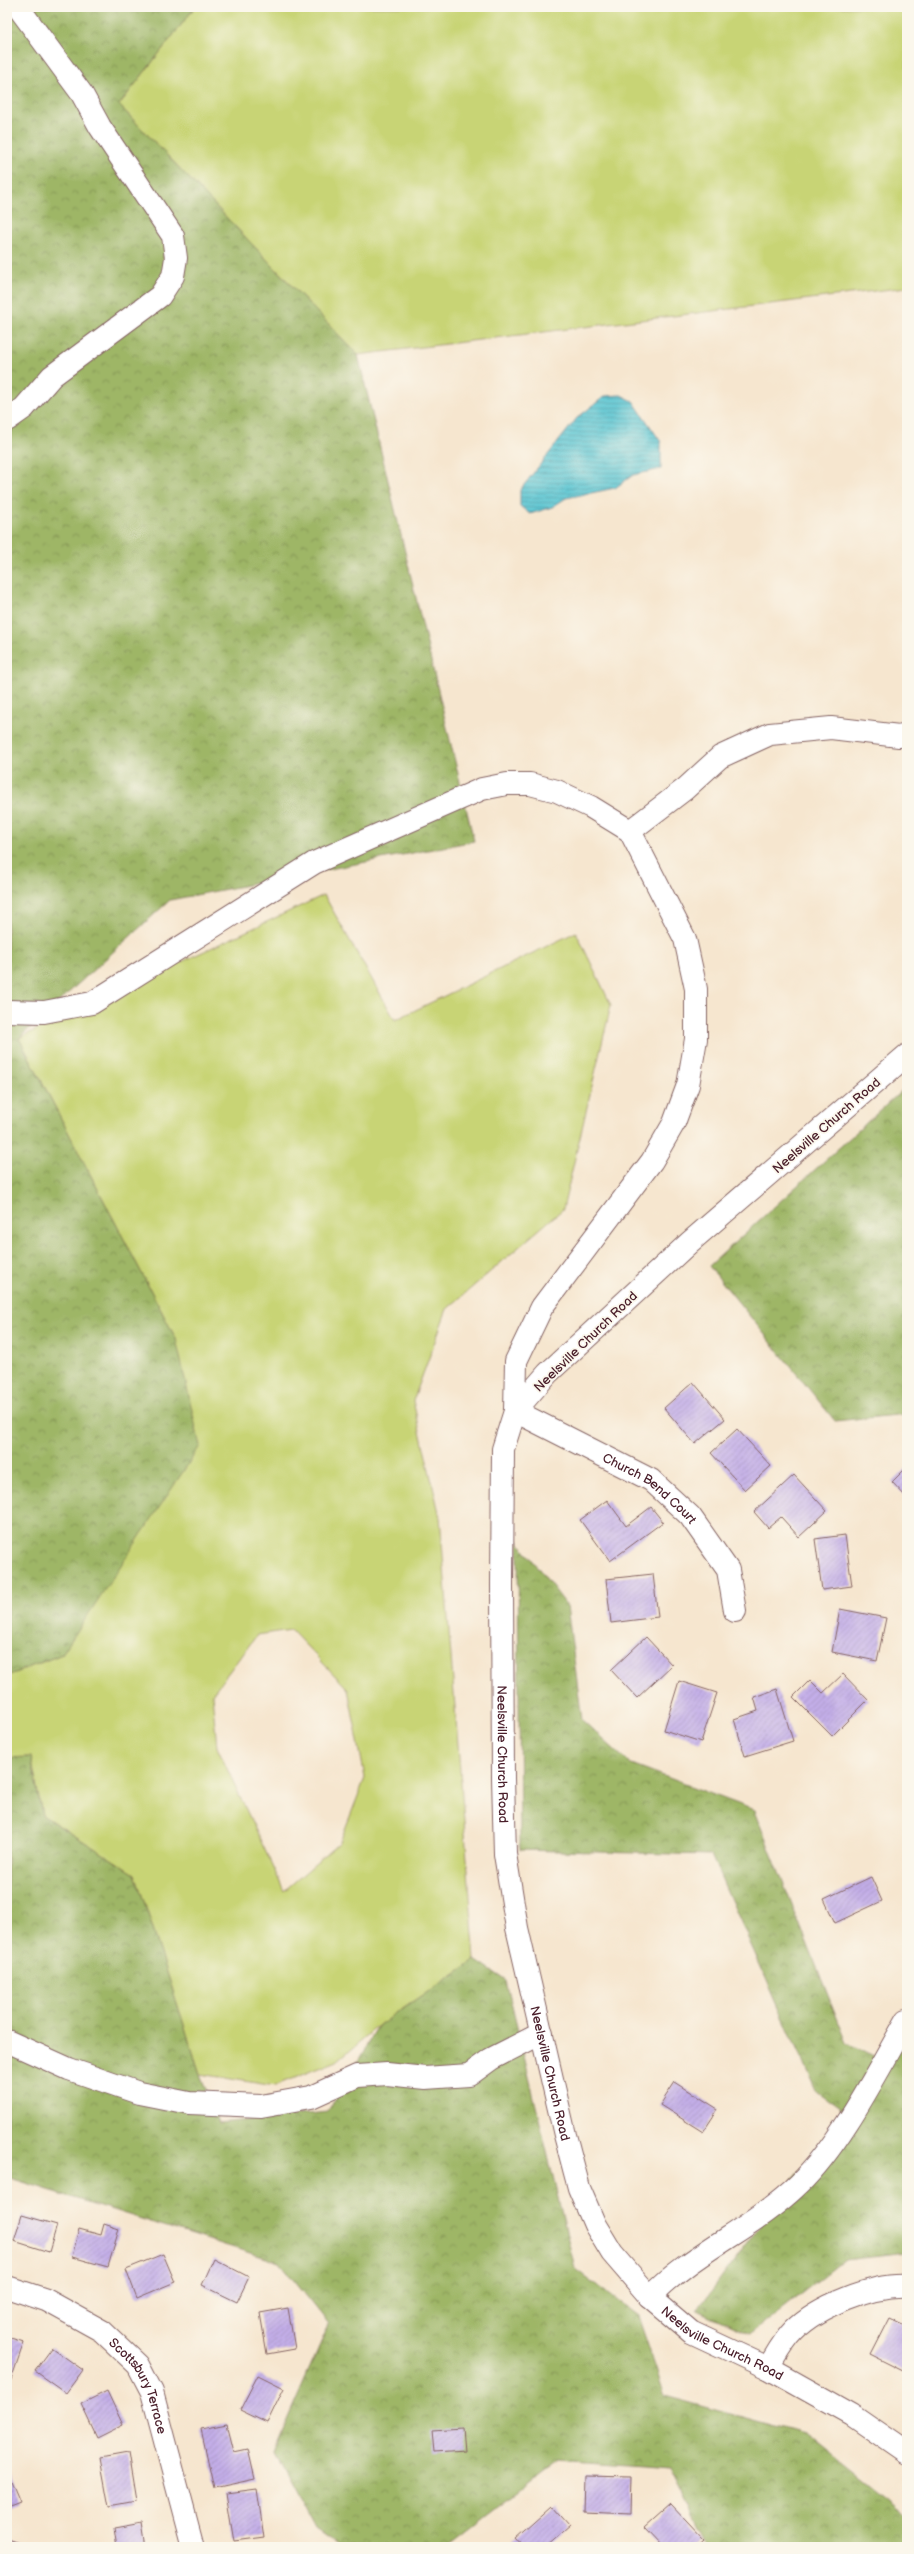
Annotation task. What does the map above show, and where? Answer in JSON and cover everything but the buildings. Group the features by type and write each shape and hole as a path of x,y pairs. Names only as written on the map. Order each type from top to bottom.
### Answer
{"street":[{"path":"7,420 24,408 52,376 160,296 173,276 176,258 173,236 100,128 82,94 18,7"},
{"path":"630,831 685,789 720,757 770,734 830,728 900,736 907,734"},
{"path":"7,1011 44,1012 92,1003 314,863 482,789 507,784 530,784 558,791 591,807 630,831 685,939 696,989 696,1039 688,1085 674,1123 652,1161 542,1307 516,1361 515,1411"},
{"name":"Neelsville Church Road","path":"907,1055 690,1242 548,1373 515,1411 503,1449 503,1778 505,1854 517,1928 579,2188 595,2225 612,2253 650,2297 691,2332 768,2368 852,2415 907,2453"},
{"name":"Church Bend Court","path":"515,1411 650,1480 690,1516 728,1570 735,1611"},
{"path":"650,2297 687,2263 767,2211 800,2184 829,2148 854,2110 907,2020"},
{"path":"7,2041 69,2069 138,2093 189,2103 261,2106 310,2097 357,2076 387,2074 425,2078 469,2075 491,2059 542,2033"},
{"path":"768,2368 794,2329 830,2306 865,2291 896,2285 907,2286"},
{"name":"Scottsbury Terrace","path":"7,2287 46,2300 102,2331 138,2365 152,2392 193,2547"}],"green space":[{"path":"7,7 195,7 119,105 358,355 474,841 170,900 19,1038 176,1339 200,1446 62,1654 7,1676"},
{"path":"195,7 907,7 907,287 358,355 119,105"},
{"path":"324,895 395,1020 576,932 611,1005 563,1209 447,1309 413,1401 440,1517 475,1960 379,2025 337,2061 275,2086 200,2074 135,1874 42,1815 31,1757 7,1758 7,1676 62,1654 176,1339 19,1038","holes":["291,1630 348,1689 365,1778 340,1842 284,1891 217,1747 212,1694 257,1635"]},
{"path":"907,1086 907,1414 835,1421 709,1266"},
{"path":"518,1541 567,1606 582,1720 629,1763 754,1810 847,2043 888,2063 907,2036 907,2252 845,2259 750,2334 698,2310 844,2111 816,2091 711,1855 520,1850"},
{"path":"31,1757 42,1815 135,1874 200,2074 219,2123 328,2112 379,2025 475,1960 506,1981 575,2269 638,2316 665,2396 808,2435 888,2499 907,2522 907,2547 709,2547 670,2469 558,2461 446,2547 340,2547 317,2531 274,2450 329,2324 279,2262 7,2177 7,1758"}],"water":[{"path":"621,395 633,401 661,442 661,469 633,475 615,488 566,498 552,507 530,514 520,506 520,490 577,418 605,396"}]}
